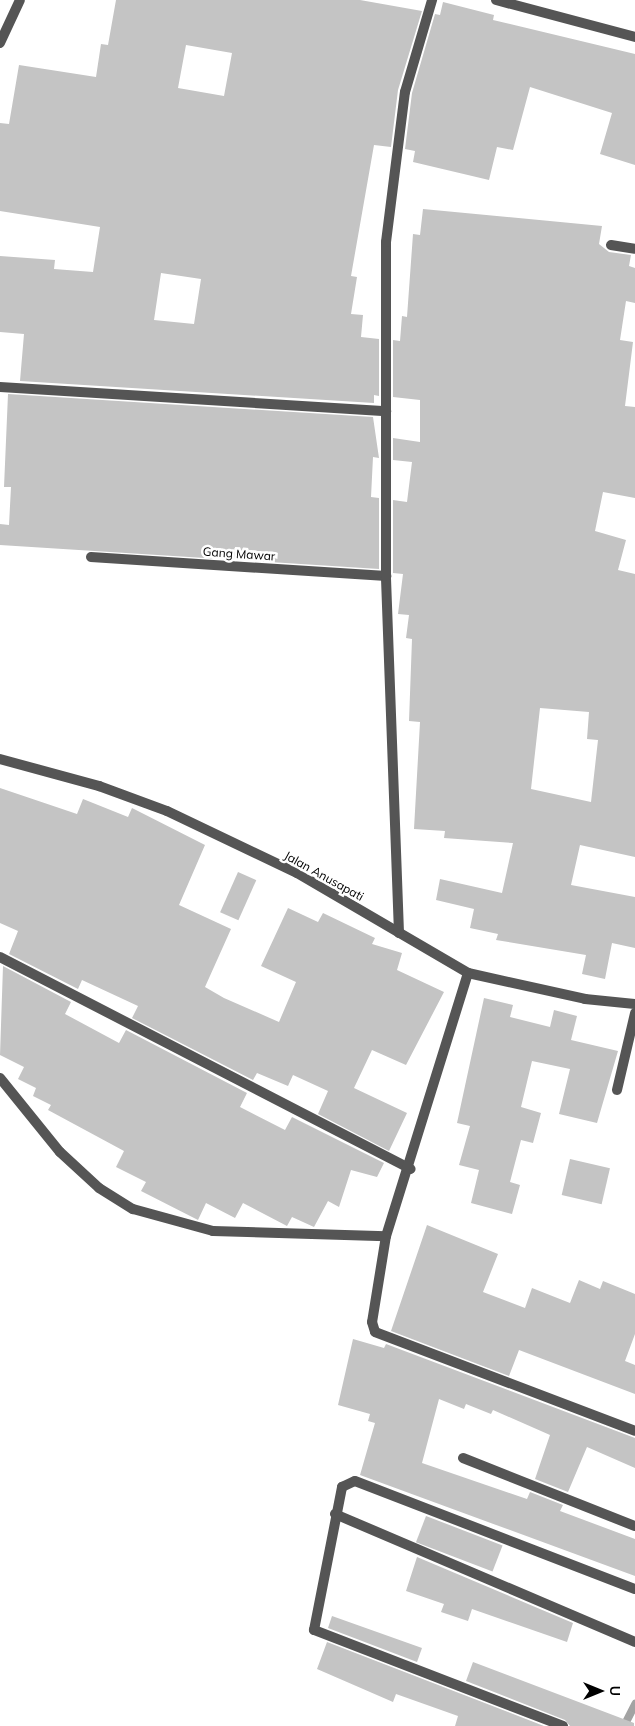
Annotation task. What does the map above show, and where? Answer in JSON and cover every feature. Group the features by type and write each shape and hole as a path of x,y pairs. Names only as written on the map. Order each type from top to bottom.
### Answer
{"street":[{"path":"0,44 20,0"},
{"path":"399,933 386,576 386,242 396,145 405,92 432,0"},
{"path":"496,0 635,37"},
{"path":"611,244 635,249"},
{"path":"0,387 386,411"},
{"name":"Gang Mawar","path":"91,557 386,576"},
{"name":"Jalan Anusapati","path":"0,759 99,786 167,811 297,874 468,973 585,999 635,1004"},
{"path":"0,957 410,1169"},
{"path":"468,973 410,1169 386,1236 372,1322 383,1339 635,1431"},
{"path":"617,1090 635,1013"},
{"path":"0,1078 60,1152 99,1188 134,1209 213,1231 386,1236"},
{"path":"463,1458 635,1526"},
{"path":"563,1726 314,1630 335,1514 342,1488 355,1481 635,1589"},
{"path":"335,1514 635,1642"}],"building":[{"path":"116,0 360,0 422,11 398,90 391,147 374,145 351,276 357,277 351,314 363,315 361,337 379,339 379,396 374,395 374,403 20,381 24,334 0,332 0,256 55,260 54,269 93,272 100,227 0,211 0,123 9,124 19,65 96,77 101,44 108,45","holes":["186,45 232,53 224,96 178,88","161,273 201,279 194,324 154,320"]},
{"path":"443,2 494,15 493,20 635,54 635,165 600,154 612,113 530,87 513,150 497,147 489,180 413,162 415,151 405,149 412,93 435,14 440,15"},
{"path":"423,209 602,226 599,244 609,252 631,255 629,266 635,268 635,303 626,301 620,340 633,342 625,406 635,407 635,498 603,492 595,531 626,540 618,570 635,574 635,857 580,845 571,885 635,897 635,948 612,943 605,979 582,974 586,955 496,940 498,934 470,928 474,909 436,900 440,879 502,893 513,843 444,838 445,831 414,829 420,722 409,721 412,639 406,638 409,615 398,614 403,574 393,573 393,500 407,502 412,462 393,460 393,438 420,442 420,400 393,397 393,340 400,341 402,316 407,317 413,234 420,235","holes":["540,708 589,712 587,739 598,740 591,802 531,789"]},
{"path":"8,394 373,417 379,458 373,457 371,497 379,498 379,569 0,545 0,524 9,525 11,487 4,487"},
{"path":"0,788 77,814 83,799 128,817 132,808 205,845 179,905 231,929 205,987 224,998 279,1022 296,982 261,966 288,908 318,922 323,913 375,938 372,944 402,953 397,970 444,992 406,1065 372,1050 354,1088 407,1113 389,1151 318,1114 328,1091 293,1075 288,1086 257,1073 253,1080 132,1018 138,1006 82,980 78,989 9,954 18,931 0,923"},
{"path":"238,872 256,880 238,920 220,912"},
{"path":"3,966 71,1002 65,1014 119,1043 126,1030 247,1093 240,1107 285,1130 292,1117 384,1163 377,1177 351,1170 339,1207 328,1201 314,1227 292,1217 287,1226 243,1203 235,1218 206,1203 198,1220 141,1191 146,1182 116,1167 124,1151 48,1110 51,1105 33,1096 36,1088 18,1079 24,1067 0,1055"},
{"path":"484,998 513,1005 510,1017 550,1027 554,1010 577,1016 571,1040 618,1051 597,1123 559,1114 570,1069 532,1061 521,1107 541,1113 533,1143 521,1140 510,1182 520,1185 512,1214 471,1203 479,1170 459,1165 470,1126 457,1123"},
{"path":"570,1159 610,1168 602,1204 562,1195"},
{"path":"427,1225 498,1254 483,1292 525,1308 532,1288 570,1303 579,1280 600,1289 603,1281 635,1294 635,1334 625,1361 635,1365 635,1394 519,1350 509,1376 391,1331"},
{"path":"353,1339 384,1348 386,1344 635,1438 635,1468 587,1447 568,1492 535,1479 550,1435 493,1410 491,1414 466,1404 464,1409 439,1399 422,1463 527,1499 530,1492 563,1505 560,1511 635,1539 635,1576 360,1475 375,1423 368,1421 370,1414 338,1405"},
{"path":"426,1516 503,1545 493,1572 416,1542"},
{"path":"417,1557 573,1623 567,1642 472,1609 468,1621 441,1612 444,1604 406,1591"},
{"path":"332,1616 422,1648 417,1662 328,1628"},
{"path":"327,1642 544,1726 455,1726 458,1716 396,1694 393,1702 317,1669"},
{"path":"473,1662 634,1723 634,1726 570,1726 565,1720 466,1681"}],"waterway":[{"path":"624,1726 635,1704"}]}
